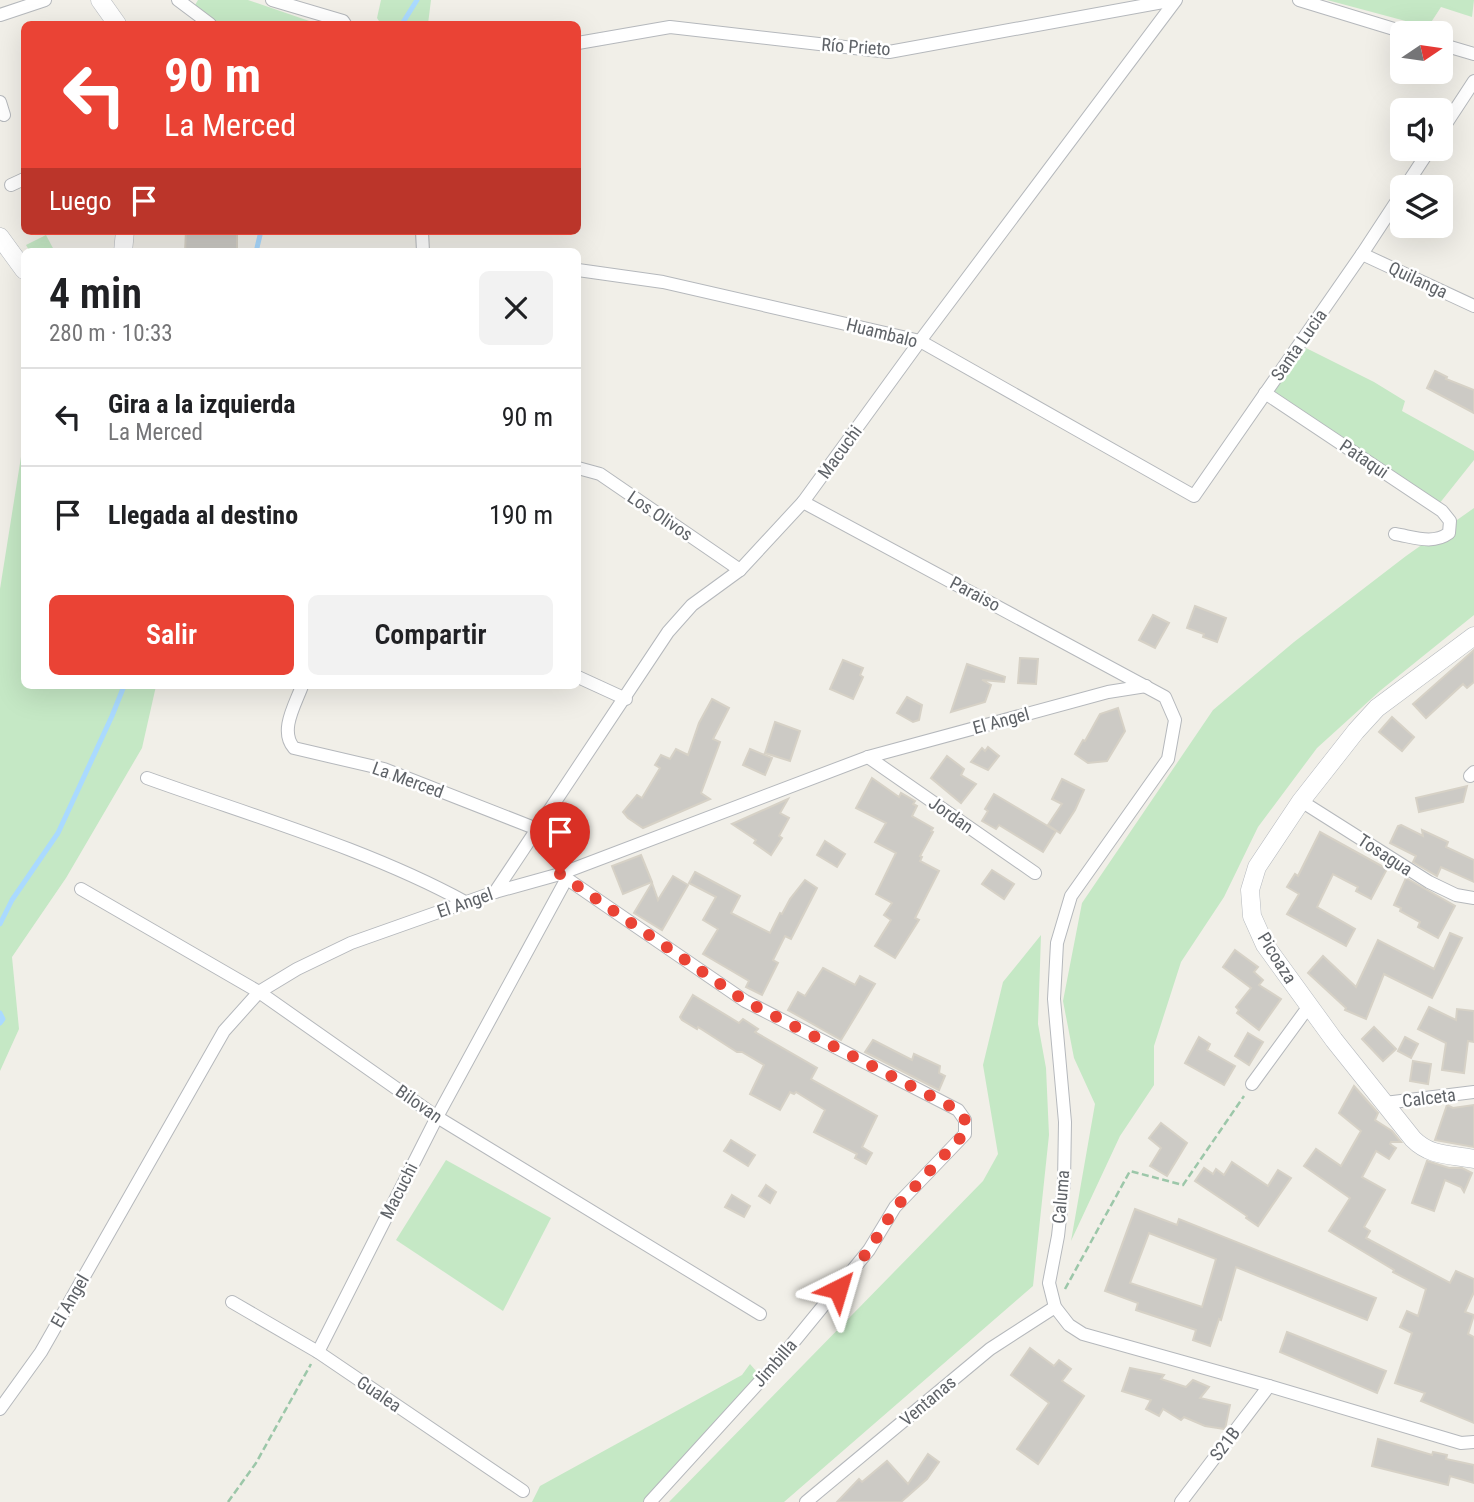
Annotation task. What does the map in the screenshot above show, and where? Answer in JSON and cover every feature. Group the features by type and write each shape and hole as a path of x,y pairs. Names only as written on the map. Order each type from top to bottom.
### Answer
{"street":[{"path":"0,15 45,0"},
{"path":"100,0 115,21"},
{"path":"178,0 206,21"},
{"path":"272,0 343,21"},
{"name":"Río Prieto","path":"581,42 670,27 889,52 1175,0"},
{"name":"Macuchi","path":"495,892 626,699 668,632 692,605 740,570 803,502 1175,0"},
{"path":"1299,0 1390,28"},
{"path":"1453,48 1474,54"},
{"path":"1453,113 1474,81"},
{"path":"0,102 5,115"},
{"path":"11,185 21,181"},
{"name":"Santa Lucia","path":"1194,496 1390,211"},
{"path":"0,237 21,266"},
{"name":"Quilanga","path":"1362,254 1474,306"},
{"name":"Huambalo","path":"581,270 663,282 920,341 1194,496"},
{"name":"Pataqui","path":"1265,393 1442,511 1450,521 1449,533 1441,539 1430,541 1395,534"},
{"name":"Los Olivos","path":"581,469 600,474 740,570"},
{"name":"Paraiso","path":"803,502 1146,686"},
{"name":"Picoaza","path":"1474,636 1377,708 1301,801 1257,867 1250,890 1252,916 1265,945 1309,1006 1421,1147 1435,1154 1474,1159"},
{"path":"581,678 626,699"},
{"name":"El Angel","path":"0,1409 41,1352 224,1031 259,992 297,969 351,943 495,892 563,876 868,757 1108,692 1146,686"},
{"name":"Caluma","path":"1055,1307 1049,1283 1064,1182 1065,1122 1054,999 1057,943 1072,896 1168,759 1175,720 1165,696 1146,686"},
{"name":"La Merced","path":"301,689 286,731 288,741 294,748 384,769 537,829"},
{"name":"Jordan","path":"868,757 1035,873"},
{"path":"147,778 370,858 465,902"},
{"name":"Tosagua","path":"1301,801 1429,882 1456,895 1474,898"},
{"name":"Macuchi","path":"318,1352 563,876"},
{"name":"Jimbilla","path":"563,876 745,1001 958,1110 965,1120 965,1133 895,1208 869,1250 774,1366 650,1502"},
{"name":"Bilovan","path":"81,889 259,992 437,1117 760,1314"},
{"path":"1252,1084 1309,1006"},
{"name":"Calceta","path":"1385,1103 1474,1092"},
{"name":"Gualea","path":"232,1302 318,1352 523,1491"},
{"path":"1055,1307 1069,1325 1083,1334 1461,1443 1474,1442"},
{"name":"Ventanas","path":"806,1502 990,1349 1055,1307"},
{"name":"S21B","path":"1181,1502 1269,1386"}],"path":[{"path":"1055,1307 1130,1171 1183,1185 1252,1084"},
{"path":"228,1502 256,1464 318,1352"}],"green space":[{"path":"198,0 248,0 309,21 211,21 192,10"},
{"path":"381,0 431,0 428,21 379,21 377,18"},
{"path":"1327,0 1474,0 1472,17 1441,7 1432,21 1406,21"},
{"path":"46,235 53,248 28,248 26,245"},
{"path":"1306,348 1374,382 1405,401 1402,411 1474,451 1474,460 1439,504 1273,393"},
{"path":"21,457 21,689 155,689 142,748 66,878 12,957 19,1029 0,1071 0,589"},
{"path":"1474,508 1474,615 1381,690 1317,748 1258,827 1224,897 1181,962 1154,1046 1154,1085 1120,1136 1071,1241 1095,1104 1074,1058 1063,1001 1082,903 1213,710 1294,642 1406,556"},
{"path":"1041,935 1038,1024 1046,1068 1049,1135 1033,1286 784,1502 669,1502 983,1181 998,1154 983,1065 1003,982"},
{"path":"446,1160 551,1218 503,1311 396,1240"},
{"path":"750,1364 762,1378 646,1502 532,1502 540,1486 742,1375"}],"building":[{"path":"186,235 237,235 237,248 185,248"},
{"path":"1435,371 1447,377 1446,379 1474,390 1474,413 1427,388"},
{"path":"1195,606 1226,618 1217,642 1187,628"},
{"path":"1153,615 1169,623 1155,648 1139,640"},
{"path":"1474,650 1474,682 1467,688 1463,684 1426,718 1413,704"},
{"path":"1020,658 1038,659 1036,684 1018,683"},
{"path":"843,660 863,668 860,675 863,677 853,699 830,689"},
{"path":"967,664 1005,677 1004,682 982,680 991,685 985,702 951,712"},
{"path":"907,697 922,705 919,720 913,722 897,713"},
{"path":"712,699 729,708 713,739 720,742 701,793 710,799 643,828 623,812 637,795 642,798 660,768 655,765 661,755 670,759 676,749 688,755 699,723"},
{"path":"1118,708 1125,731 1107,761 1088,763 1075,754 1100,714"},
{"path":"1392,717 1414,737 1402,751 1379,732"},
{"path":"775,722 800,731 790,761 765,753"},
{"path":"988,747 999,756 988,770 971,762 982,748 985,751"},
{"path":"750,749 772,758 765,775 743,765"},
{"path":"947,756 964,769 961,775 976,784 961,803 931,778"},
{"path":"872,778 899,797 901,793 915,801 913,804 917,806 912,816 933,828 920,861 939,871 915,918 919,920 895,958 875,946 891,920 884,915 892,903 876,894 896,853 875,842 886,823 856,808"},
{"path":"1062,779 1084,790 1060,833 1048,825 1062,804 1052,799"},
{"path":"1467,786 1463,802 1419,812 1416,798"},
{"path":"994,794 1056,831 1043,852 999,825 996,829 982,821 988,811 985,809"},
{"path":"788,799 780,813 789,818 779,836 782,838 771,855 754,843 756,840 732,824"},
{"path":"1401,825 1423,836 1422,830 1448,842 1446,847 1474,860 1474,882 1441,867 1437,876 1413,862 1416,856 1390,843"},
{"path":"1320,832 1387,869 1371,899 1356,891 1358,887 1333,874 1317,907 1355,929 1346,946 1287,914 1299,894 1287,887 1295,874 1298,876"},
{"path":"825,841 845,854 837,867 817,855"},
{"path":"641,855 652,882 623,894 612,866"},
{"path":"992,870 1014,884 1004,899 982,884"},
{"path":"695,872 740,896 731,913 770,933 780,913 782,914 805,880 817,888 791,939 785,936 773,960 778,963 762,995 746,987 749,981 703,954 718,929 703,920 716,897 689,883"},
{"path":"673,876 688,885 662,930 634,913 652,883 658,900"},
{"path":"1406,878 1455,906 1438,938 1418,927 1420,922 1394,905"},
{"path":"1450,933 1462,938 1432,998 1384,974 1366,1019 1345,1010 1346,1008 1308,973 1323,956 1356,987 1378,940 1434,969"},
{"path":"1235,950 1258,967 1254,972 1263,980 1259,985 1281,999 1259,1030 1237,1013 1239,1010 1236,1007 1251,988 1223,967"},
{"path":"823,968 855,985 860,976 875,984 841,1040 788,1010 798,992 805,996"},
{"path":"693,995 739,1023 743,1019 758,1029 755,1032 817,1068 811,1079 877,1116 862,1147 872,1153 866,1164 855,1158 857,1154 814,1132 825,1110 796,1092 790,1092 780,1110 750,1094 764,1065 682,1020 680,1017"},
{"path":"1429,1007 1456,1020 1457,1009 1474,1011 1474,1042 1468,1041 1464,1073 1442,1070 1446,1043 1418,1029"},
{"path":"1374,1027 1396,1049 1383,1061 1362,1039"},
{"path":"1248,1033 1263,1042 1249,1065 1235,1056"},
{"path":"1199,1037 1210,1044 1207,1050 1235,1066 1224,1085 1185,1063"},
{"path":"1405,1037 1418,1044 1411,1058 1398,1051"},
{"path":"873,1040 912,1060 914,1054 940,1066 939,1073 945,1076 939,1090 865,1052"},
{"path":"1413,1061 1431,1064 1428,1084 1410,1081"},
{"path":"1354,1086 1378,1113 1375,1120 1392,1131 1401,1142 1391,1142 1396,1148 1389,1159 1376,1151 1362,1177 1385,1190 1364,1227 1370,1231 1366,1238 1450,1283 1456,1271 1474,1279 1474,1292 1465,1312 1474,1315 1468,1334 1474,1337 1474,1423 1421,1401 1425,1393 1395,1383 1412,1333 1400,1327 1407,1311 1418,1316 1426,1289 1393,1272 1394,1270 1329,1231 1350,1198 1304,1166 1316,1149 1341,1166 1361,1131 1339,1113"},
{"path":"1447,1105 1453,1108 1474,1105 1474,1147 1435,1140"},
{"path":"1161,1123 1187,1143 1167,1176 1150,1166 1161,1148 1149,1138"},
{"path":"731,1140 755,1155 748,1166 724,1151"},
{"path":"1427,1161 1449,1168 1462,1168 1472,1173 1464,1192 1461,1187 1445,1180 1434,1211 1412,1203"},
{"path":"1232,1162 1268,1186 1278,1170 1291,1178 1258,1226 1195,1181 1204,1168 1213,1174 1216,1169 1224,1175"},
{"path":"766,1185 776,1192 770,1203 759,1196"},
{"path":"732,1195 750,1206 744,1217 725,1207"},
{"path":"1135,1209 1177,1225 1179,1219 1376,1298 1367,1320 1236,1267 1221,1320 1219,1319 1210,1346 1193,1340 1196,1330 1136,1310 1138,1303 1105,1291","holes":["1149,1233 1216,1259 1202,1307 1130,1283"]},
{"path":"1287,1332 1386,1371 1377,1393 1280,1352"},
{"path":"1030,1348 1054,1366 1059,1360 1071,1369 1062,1381 1084,1396 1038,1464 1017,1449 1049,1403 1011,1375"},
{"path":"1130,1368 1164,1375 1161,1379 1186,1387 1193,1380 1209,1387 1200,1398 1230,1405 1225,1429 1205,1426 1184,1417 1181,1420 1163,1409 1159,1416 1146,1409 1151,1400 1122,1391"},
{"path":"1378,1439 1432,1455 1433,1452 1447,1455 1446,1459 1474,1465 1474,1483 1450,1476 1448,1485 1372,1466"},
{"path":"928,1454 939,1462 927,1479 901,1502 837,1502 859,1479 862,1482 887,1461 908,1484"}],"waterway":[{"path":"404,21 417,0"},
{"path":"257,248 260,235"},
{"path":"0,924 12,900 58,833 123,689"},
{"path":"0,1013 3,1019 0,1023"}],"route":[{"path":"560,874 745,1001 958,1110 965,1120 965,1133 895,1208 869,1250 838,1289"}]}
